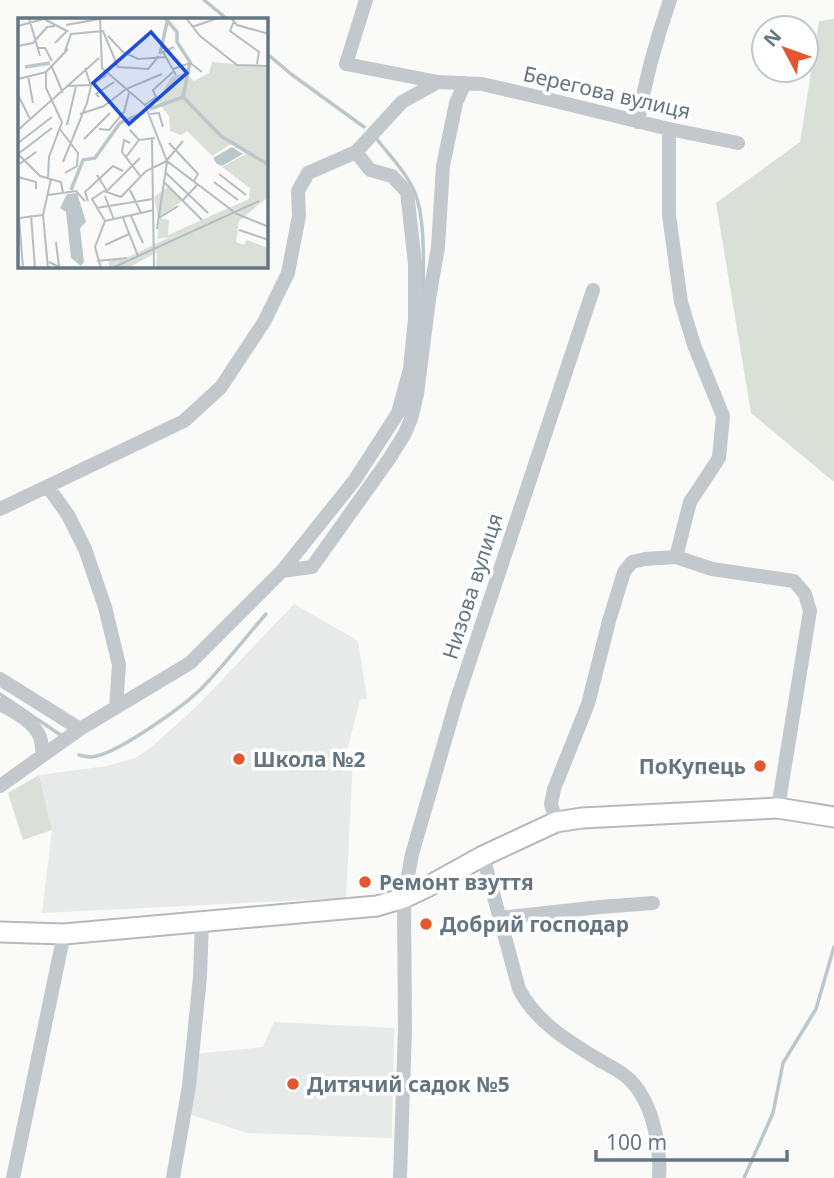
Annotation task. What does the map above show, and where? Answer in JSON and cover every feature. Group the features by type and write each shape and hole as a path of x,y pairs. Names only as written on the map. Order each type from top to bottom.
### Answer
{"main road":[{"path":"0,932 64,934 376,906 404,898 483,856 556,822 582,818 778,808 834,817"}],"street":[{"name":"Берегова вулиця","path":"366,0 346,64 438,82 482,84 738,144"},
{"path":"638,122 655,41 670,0"},
{"path":"0,509 184,421 221,387 264,322 288,273 299,216 298,191 308,173 356,152 402,103 438,82"},
{"path":"282,571 312,567 389,459 411,419 438,247 443,166 456,103 465,83"},
{"path":"669,129 669,215 681,302 694,345 723,416 719,458 690,502 676,557"},
{"path":"0,786 80,729 190,663 282,571 354,481 398,413 410,369 415,319 415,264 407,192 392,176 370,170 356,152"},
{"name":"Низова вулиця","path":"400,1178 405,1029 404,898 412,854 457,699 593,290"},
{"path":"410,369 422,357"},
{"path":"48,487 68,515 85,549 105,607 119,666 116,707"},
{"path":"556,822 551,804 554,789 589,704 624,572 632,562 676,557 712,569 794,581 805,594 810,611 778,808"},
{"path":"0,679 80,729"},
{"path":"0,704 31,724 39,736 43,755"},
{"path":"483,856 519,989 527,1003 551,1028 631,1080 647,1104 658,1147 659,1178"},
{"path":"499,918 653,903"},
{"path":"173,1178 189,1086 200,977 202,921"},
{"path":"13,1178 64,934"}],"shaded area":[{"path":"834,19 834,482 751,413 716,203 800,142 809,84 820,84 820,21"},
{"name":"Школа №2","path":"294,604 358,641 367,698 360,700 345,759 353,761 346,898 42,913 52,830 39,775 107,766 135,758 149,749 195,708"},
{"path":"39,775 52,830 23,840 8,793"},
{"name":"Дитячий садок №5","path":"274,1022 394,1028 392,1138 247,1133 189,1114 195,1054 263,1047"}],"waterway":[{"path":"204,0 226,18"},
{"path":"268,55 364,127"},
{"path":"376,138 407,178 419,204 423,244 423,298"},
{"path":"79,755 90,757 115,749 181,706 203,687 266,614"},
{"path":"0,694 62,736"},
{"path":"744,1178 773,1113 783,1063 816,1009 834,947"}],"place":[{"name":"Школа №2","path":"239,759"},
{"name":"ПоКупець","path":"760,766"},
{"name":"Ремонт взуття","path":"365,882"},
{"name":"Добрий господар","path":"426,924"},
{"name":"Дитячий садок №5","path":"293,1084"}]}
